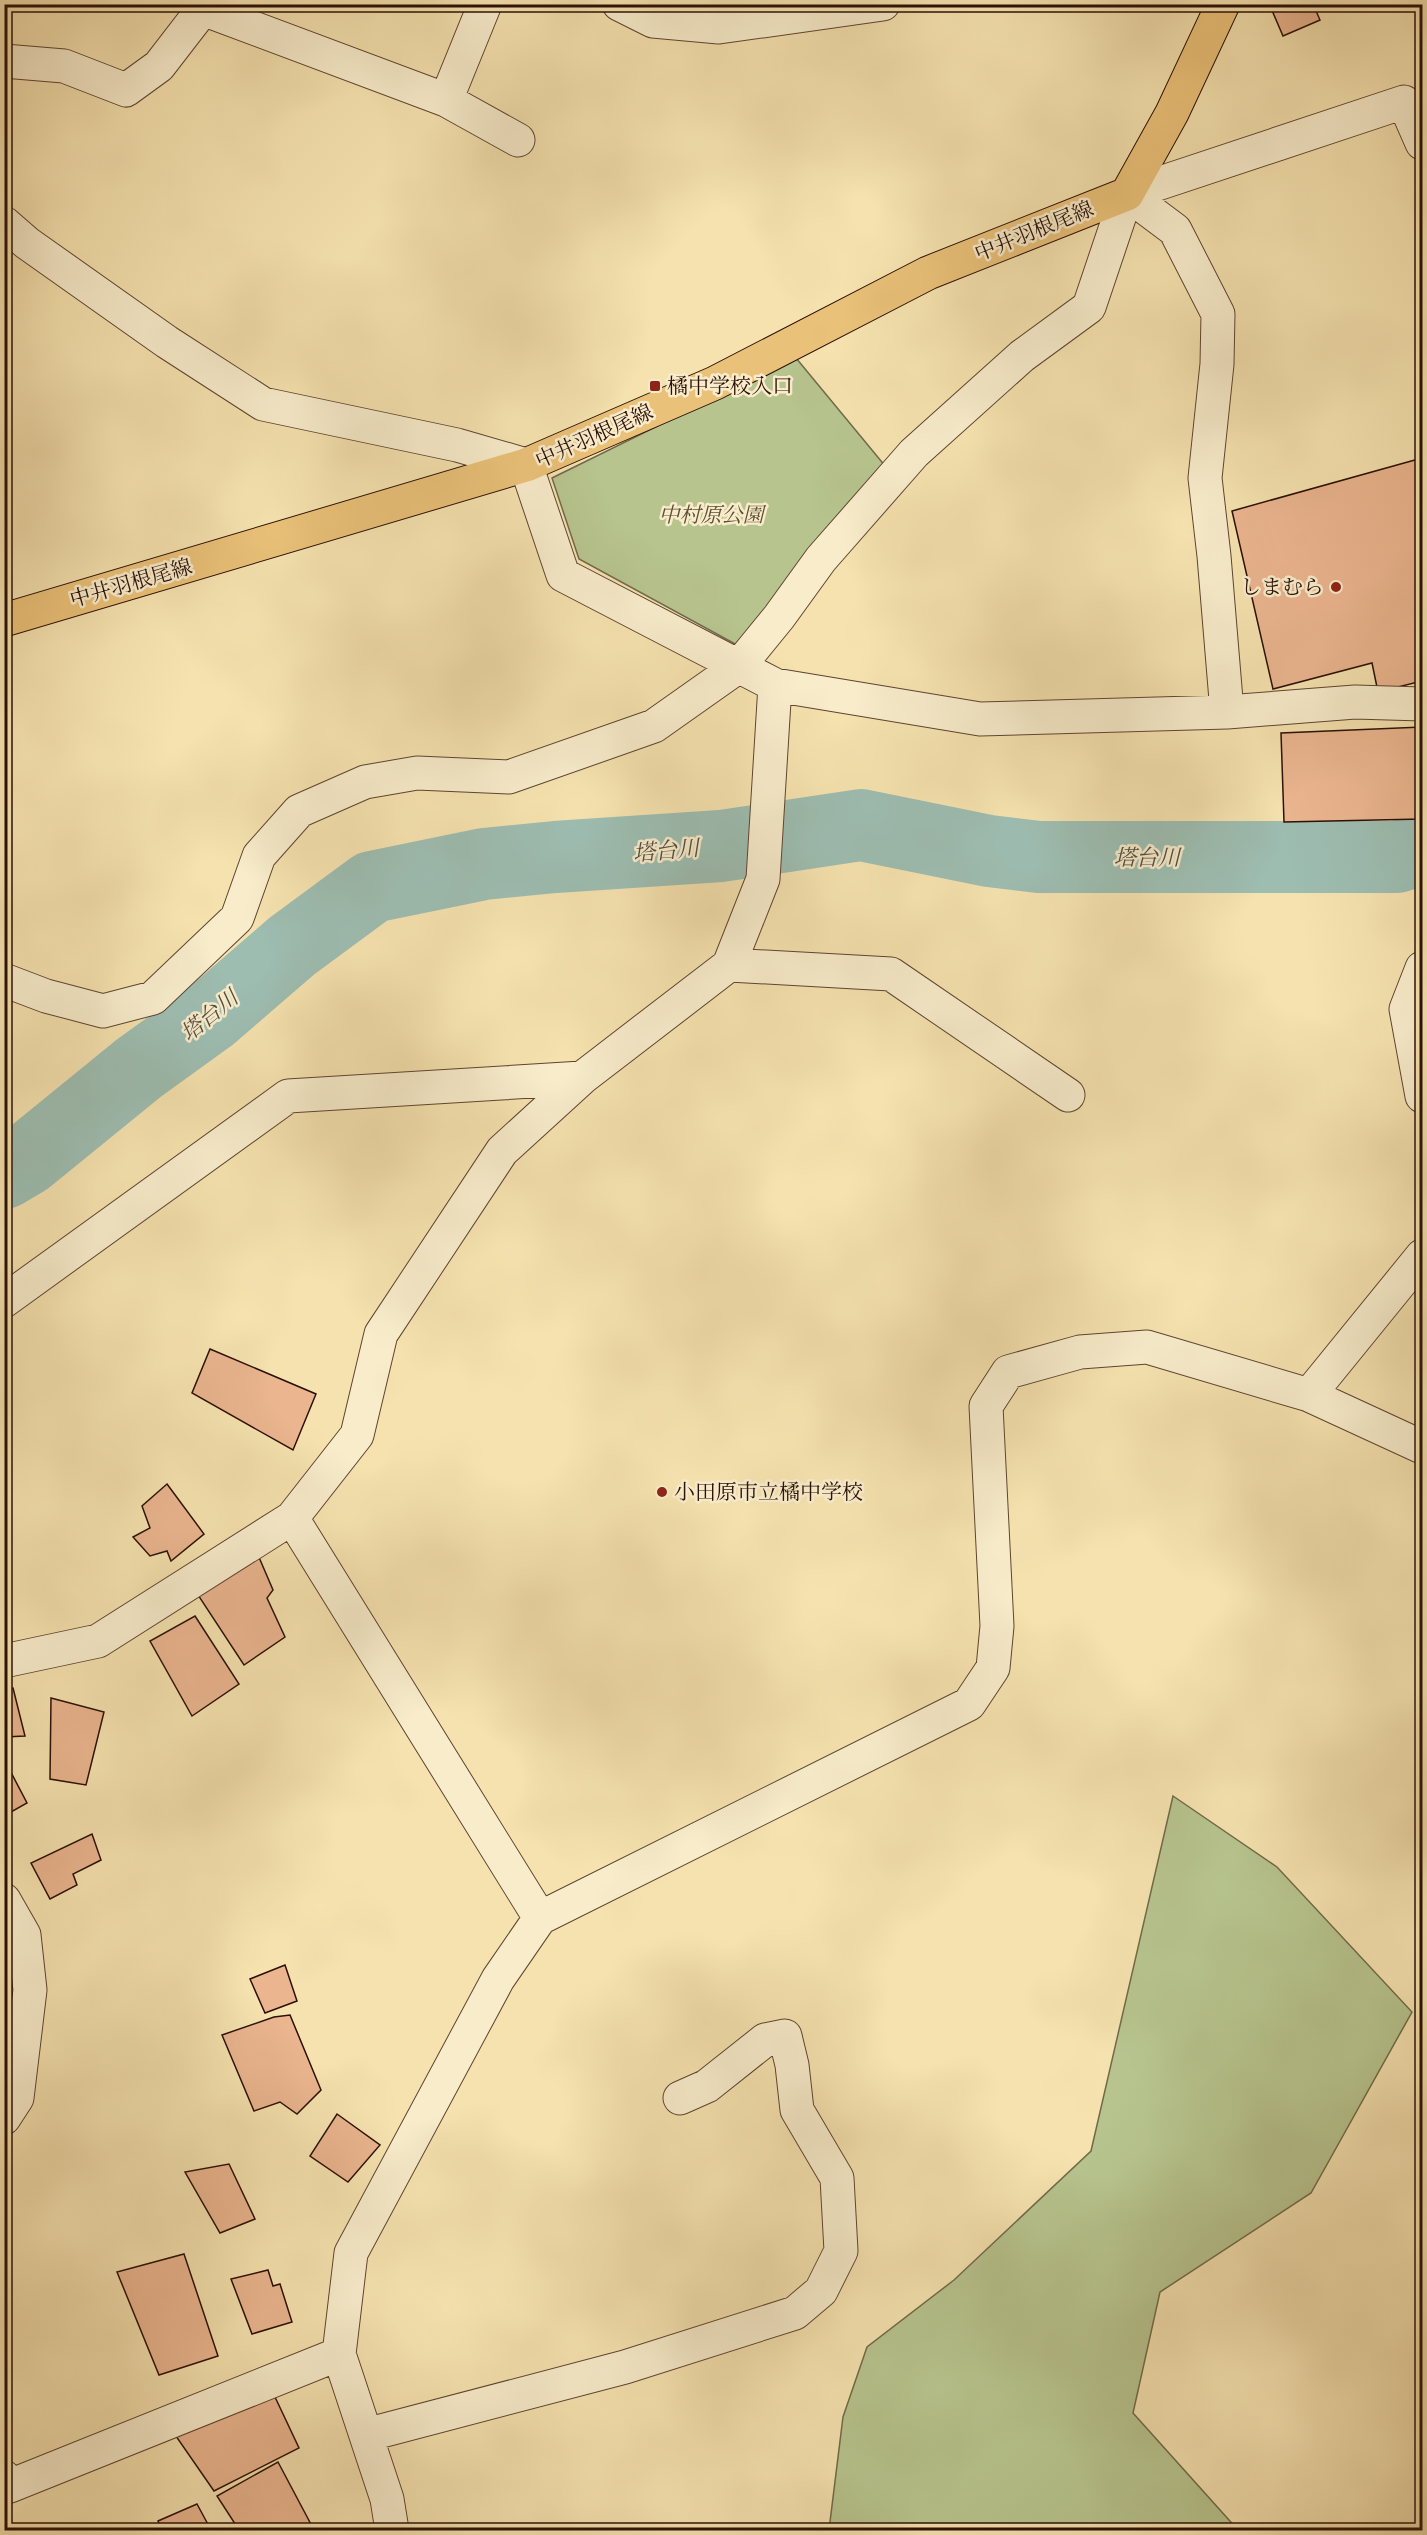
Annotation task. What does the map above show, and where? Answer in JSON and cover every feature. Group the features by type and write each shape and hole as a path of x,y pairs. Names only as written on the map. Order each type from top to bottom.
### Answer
{"main road":[{"path":"1127,194 1172,112 1223,4"},
{"name":"中井羽根尾線","path":"4,620 526,465 716,382 928,273 1127,194"}],"street":[{"path":"446,100 485,4"},
{"path":"619,4 653,21 719,27 883,4"},
{"path":"4,61 64,66 126,90 159,66 200,7 446,100 518,140"},
{"path":"1127,194 1404,102 1422,143"},
{"path":"4,980 46,996 103,1011 153,998 237,918 259,856 299,811 365,782 417,773 509,777 654,726 739,666 779,617 821,559 914,453 1022,356 1089,307 1127,194"},
{"path":"1127,194 1175,231 1218,314 1217,364 1205,478 1215,556 1227,712"},
{"path":"4,223 27,243 167,342 263,404 457,445 526,465 563,575 775,685 980,719 1227,712 1355,702 1422,704"},
{"path":"4,1661 98,1641 292,1518 357,1435 381,1334 502,1151 582,1078 729,965 763,879 775,685"},
{"path":"729,965 891,974 1068,1095"},
{"path":"1422,968 1406,1009 1422,1096"},
{"path":"4,1301 288,1096 582,1078"},
{"path":"1309,1395 1422,1256"},
{"path":"392,2530 387,2499 339,2354 351,2253 498,1979 540,1918 969,1704 993,1668 997,1626 986,1406 1008,1372 1080,1352 1146,1347 1309,1395 1422,1448"},
{"path":"292,1518 540,1918"},
{"path":"4,1900 24,1935 17,1993 17,2098 4,2118"},
{"path":"366,2435 625,2367 784,2317 795,2313 821,2291 841,2251 837,2178 797,2110 792,2065 785,2036 765,2040 707,2086 680,2098"},
{"path":"4,2477 10,2486 339,2354"}],"green space":[{"name":"中村原公園","path":"796,358 886,467 737,645 579,559 552,478"},
{"path":"1173,1796 1277,1867 1412,2012 1311,2193 1160,2292 1133,2413 1238,2530 829,2530 843,2417 867,2347 954,2280 1091,2151"}],"building":[{"path":"1279,4 1313,4 1320,20 1283,36 1271,8"},
{"name":"しまむら","path":"1422,458 1422,681 1378,692 1372,663 1273,689 1232,511"},
{"path":"1422,727 1422,819 1284,822 1281,733"},
{"path":"210,1349 316,1394 293,1450 192,1393"},
{"path":"167,1484 204,1534 171,1561 167,1551 150,1556 133,1537 150,1528 142,1506"},
{"path":"255,1548 273,1590 267,1598 285,1637 244,1665 198,1595"},
{"path":"195,1616 239,1684 192,1716 150,1641"},
{"path":"13,1688 25,1736 4,1737 4,1689"},
{"path":"51,1698 104,1712 86,1785 50,1779"},
{"path":"4,1759 27,1803 4,1816"},
{"path":"92,1834 101,1860 73,1874 77,1885 50,1899 31,1863"},
{"path":"285,1965 297,2001 265,2013 250,1979"},
{"path":"290,2015 321,2090 297,2114 280,2102 254,2111 222,2035 274,2017"},
{"path":"337,2114 380,2145 348,2182 310,2156"},
{"path":"229,2164 255,2219 220,2233 185,2172"},
{"path":"184,2254 218,2356 159,2375 117,2272"},
{"path":"268,2270 273,2286 280,2284 292,2322 252,2334 231,2279"},
{"path":"275,2397 299,2448 214,2491 171,2429"},
{"path":"278,2462 314,2530 239,2530 217,2496"},
{"path":"197,2504 211,2530 162,2530 158,2521"}],"waterway":[{"name":"塔台川","path":"4,1173 26,1160 139,1068 211,1016 292,946 372,887 484,864 721,846 861,825 989,851 1039,857 1397,857 1422,849"}],"place":[{"name":"橘中学校入口","path":"655,386"},
{"name":"しまむら","path":"1336,587"},
{"name":"小田原市立橘中学校","path":"662,1492"}]}
